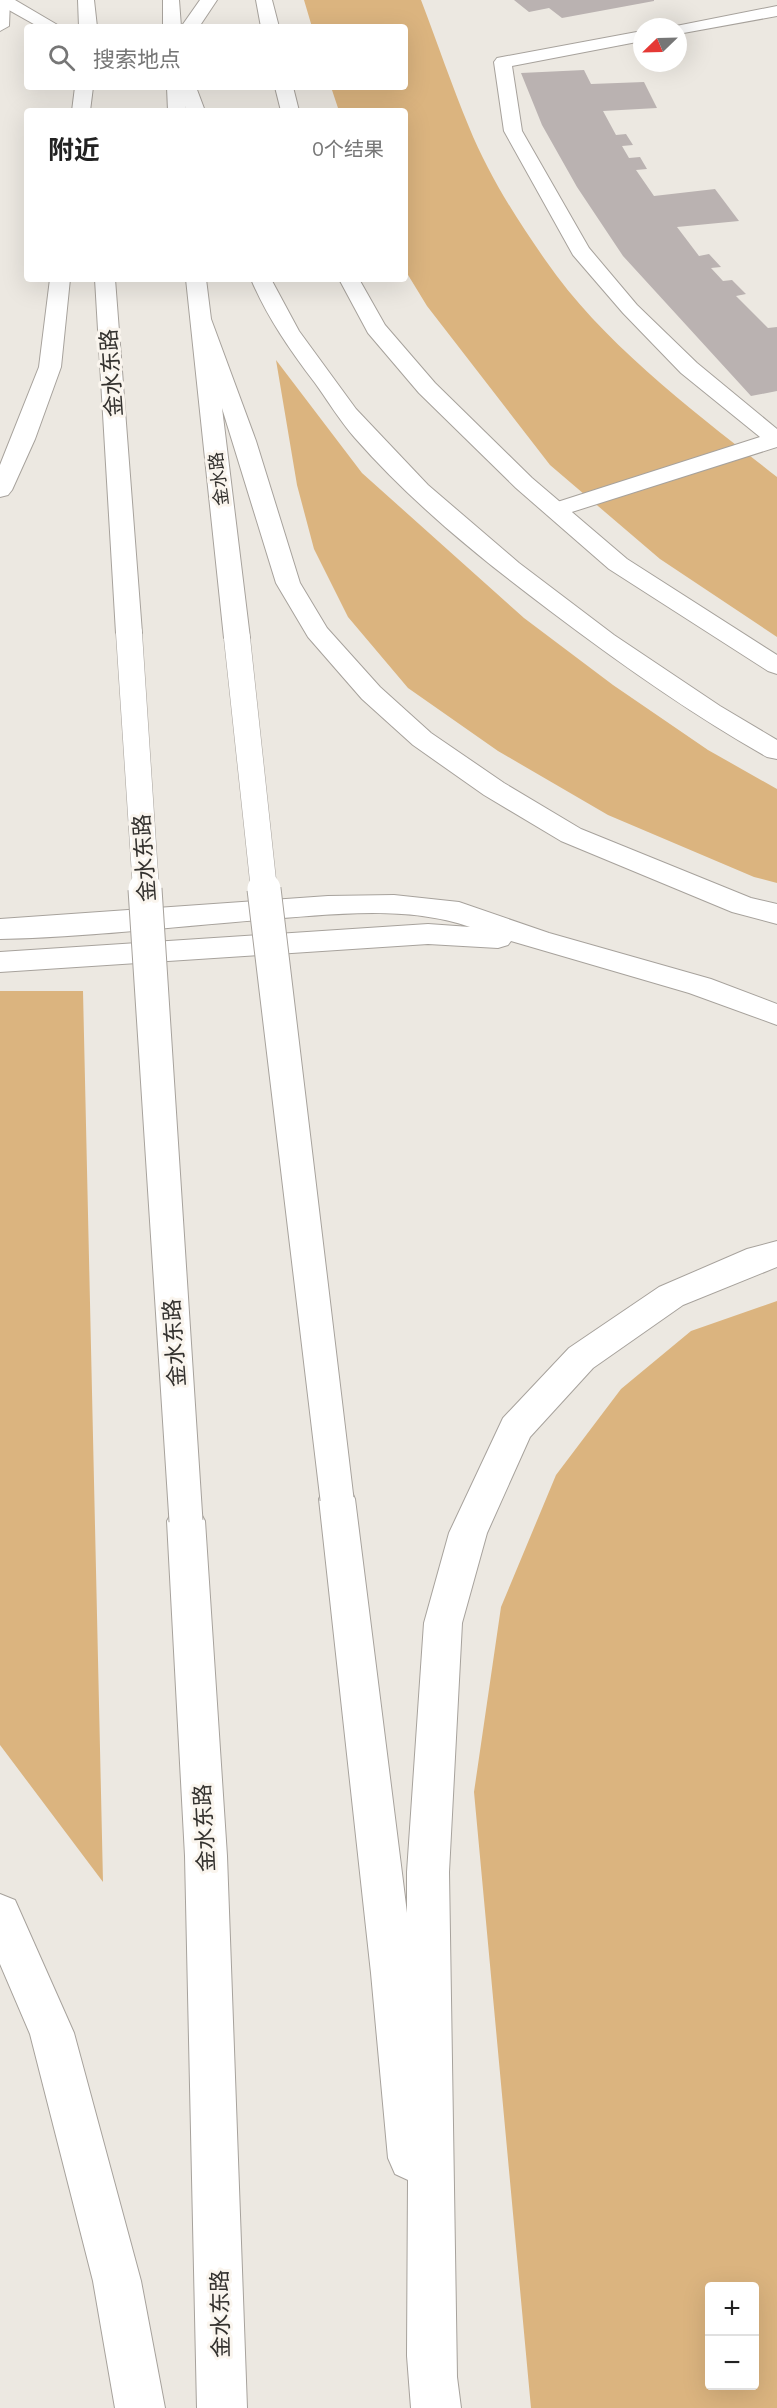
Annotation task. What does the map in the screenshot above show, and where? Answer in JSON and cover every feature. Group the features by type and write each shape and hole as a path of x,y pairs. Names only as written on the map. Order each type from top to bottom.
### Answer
{"main road":[{"path":"0,26 3,0 47,24"},
{"path":"86,0 88,24"},
{"path":"171,0 172,24"},
{"path":"192,24 209,0"},
{"path":"264,0 269,24"},
{"path":"687,27 777,11"},
{"path":"633,38 503,62 513,131 580,251 630,309 689,368 777,439"},
{"path":"81,108 84,90"},
{"path":"92,90 94,108"},
{"path":"176,90 177,108"},
{"path":"188,90 195,108"},
{"path":"285,90 289,108"},
{"path":"0,490 24,439 50,367 60,282"},
{"name":"金水东路","path":"105,282 206,1856 222,2408"},
{"path":"196,282 201,320 245,441 288,583 317,632 358,678 422,739 494,789 572,835 742,905 777,914"},
{"path":"262,282 267,294 306,356 362,432 476,541 559,606 648,670 777,751"},
{"path":"351,282 376,328 427,388 524,483 618,564 777,666"},
{"name":"金水路","path":"201,320 274,981 393,1973 434,2393"},
{"path":"556,510 777,439"},
{"path":"0,929 40,928 328,906 394,904 449,909 539,940 700,986 777,1015"},
{"path":"0,962 428,934 539,940"},
{"path":"434,2393 428,1872 442,1623 468,1533 516,1428 581,1358 671,1296 759,1258 777,1254"},
{"path":"0,1914 52,2033 117,2281 140,2408"}],"shaded area":[{"path":"304,0 421,0 485,162 524,229 569,292 595,321 653,377 777,477 777,637 660,559 550,465 427,306 408,275 408,108 338,108 332,90 408,90 408,24 311,24"},
{"path":"276,360 362,473 524,618 613,685 708,750 777,789 777,883 754,877 608,815 498,751 408,688 348,617 314,549 297,485"},
{"path":"0,991 83,991 103,1882 0,1745"},
{"path":"777,1301 777,2408 531,2408 474,1792 501,1607 556,1475 621,1389 691,1331"}],"building":[{"path":"514,0 654,1 562,18 549,8 529,12"},
{"path":"584,70 591,84 644,82 657,108 603,111 616,135 626,134 633,145 622,146 629,158 640,157 647,169 636,170 654,196 715,189 739,221 677,227 699,256 709,254 721,267 711,268 723,281 732,280 746,294 736,296 768,328 777,327 777,391 751,396 623,256 577,187 542,125 521,73"}]}
